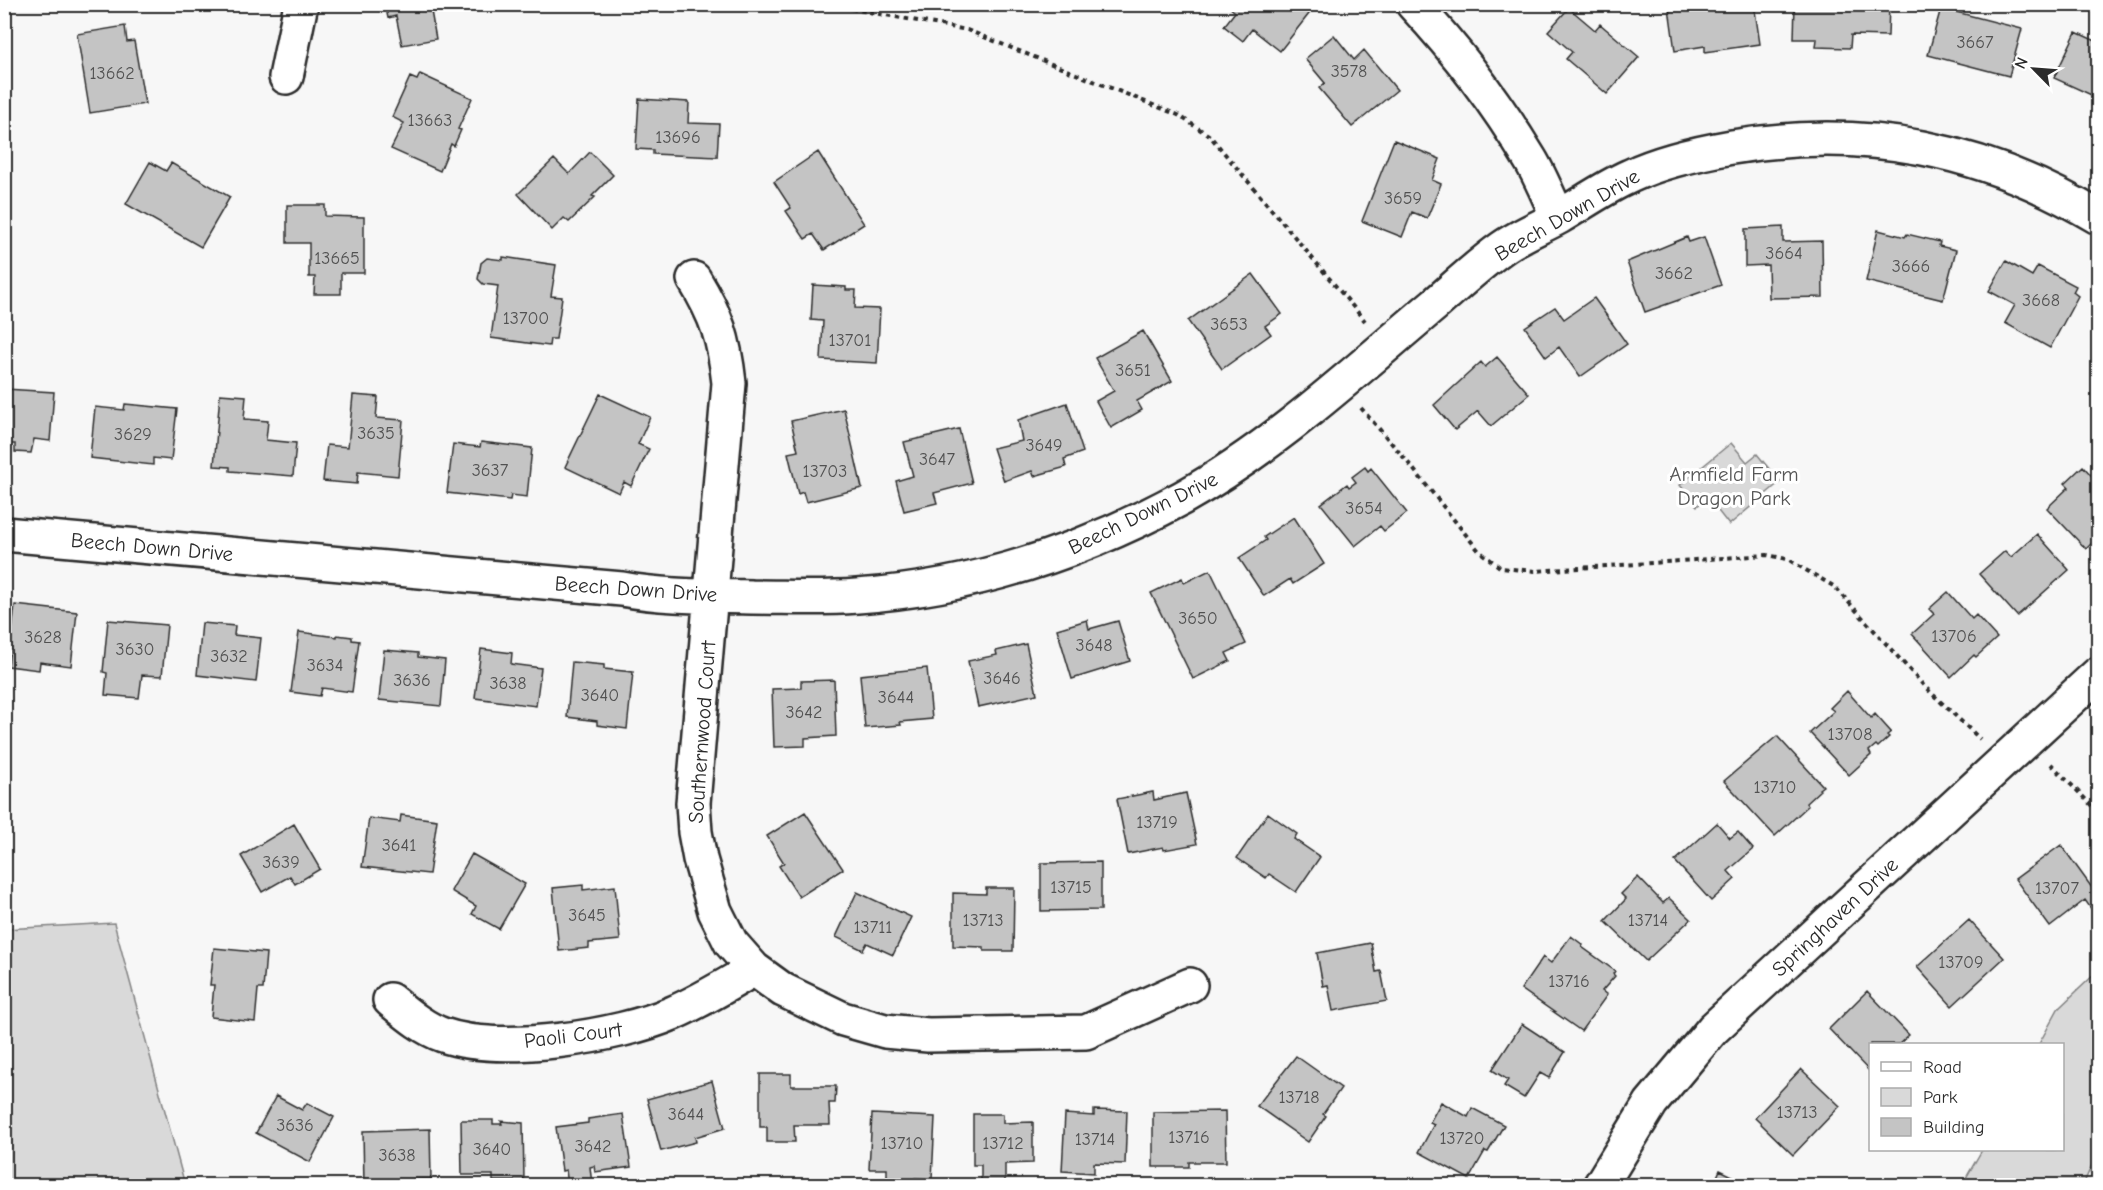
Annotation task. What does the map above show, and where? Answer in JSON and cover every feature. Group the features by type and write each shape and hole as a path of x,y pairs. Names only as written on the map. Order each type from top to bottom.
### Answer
{"street":[{"path":"286,77 301,4"},
{"path":"1413,4 1451,48 1493,103 1531,160 1558,218"},
{"name":"Beech Down Drive","path":"4,534 610,588 658,596 825,598 926,589 1059,554 1121,528 1182,498 1230,469 1294,423 1504,247 1631,175 1673,161 1751,144 1807,139 1852,139 1897,143 1961,156 2022,177 2061,195 2098,217"},
{"name":"Southernwood Court","path":"694,279 712,309 725,346 729,382 693,803 695,832 715,911 731,943 754,969 783,990 843,1019 885,1031 928,1035 1086,1032 1190,985"},
{"name":"Springhaven Drive","path":"1600,1185 1652,1103 1713,1029 2098,674"},
{"name":"Paoli Court","path":"390,1000 413,1020 443,1035 475,1041 512,1043 565,1040 621,1031 674,1013 754,969"}],"path":[{"path":"4,75 8,56 5,4"},
{"path":"825,4 967,30 1178,115 1210,136 1366,320 1357,327"},
{"path":"1340,385 1406,460 1479,551 1501,568 1535,571 1767,555 1787,559 1835,587 1925,687 1981,740 2020,746 2054,766 2098,813"}],"green space":[{"name":"Armfield Farm Dragon Park","path":"1731,443 1747,462 1757,454 1780,482 1729,525 1708,498 1697,506 1680,485"},
{"path":"114,923 185,1185 5,1185 5,929"},
{"path":"2098,971 2098,1155 2083,1185 1962,1185 1981,1151 2064,1151 2064,1043 2040,1043 2058,1009"}],"building":[{"path":"385,4 450,4 451,7 431,11 436,39 402,45 396,16 388,18"},
{"path":"1226,4 1305,4 1312,10 1280,51 1252,29 1243,41 1224,26 1235,12"},
{"path":"1695,4 1754,4 1760,44 1705,52 1705,46 1675,51 1669,8"},
{"path":"1795,4 1889,4 1888,36 1851,35 1850,48 1816,47 1817,39 1794,39"},
{"path":"1569,8 1595,30 1600,24 1639,57 1607,94 1566,59 1572,52 1548,31"},
{"path":"1941,8 2022,29 2009,76 1928,55"},
{"path":"125,26 127,42 134,41 145,104 90,113 77,34"},
{"path":"2076,32 2098,42 2098,98 2054,78"},
{"path":"1334,35 1354,60 1364,50 1397,90 1352,127 1319,88 1325,83 1305,59"},
{"path":"420,74 472,98 458,129 461,130 454,146 451,144 440,171 391,149 404,123 392,117 410,77 417,80"},
{"path":"639,99 689,102 688,123 719,124 717,157 653,154 653,150 636,149"},
{"path":"1394,140 1440,159 1432,180 1441,184 1427,218 1412,212 1402,237 1362,221"},
{"path":"590,152 613,175 592,196 595,197 569,222 564,218 552,230 518,194 554,159 569,174"},
{"path":"818,152 864,224 824,250 813,234 805,239 786,211 791,208 774,182"},
{"path":"150,162 166,171 171,163 230,197 201,247 126,204"},
{"path":"287,205 325,205 325,216 364,217 364,273 341,273 341,294 314,294 315,277 309,277 309,243 287,243"},
{"path":"1783,227 1783,242 1822,241 1823,297 1769,298 1768,265 1745,266 1745,229"},
{"path":"1878,230 1940,242 1939,246 1956,250 1943,300 1866,281"},
{"path":"1687,237 1689,242 1704,237 1721,285 1645,312 1627,262"},
{"path":"503,257 556,265 551,296 562,297 556,339 550,339 549,346 491,338 498,286 483,284 478,279 481,263 487,258 503,260"},
{"path":"2006,261 2032,276 2038,266 2076,286 2073,292 2078,296 2050,348 2005,323 2015,305 1989,291"},
{"path":"1253,274 1282,314 1265,326 1271,334 1222,369 1188,321"},
{"path":"813,285 846,287 846,290 856,290 855,308 880,309 877,363 821,360 823,321 811,320"},
{"path":"1594,298 1627,344 1580,377 1559,347 1546,357 1525,327 1555,307 1564,319"},
{"path":"1143,331 1172,381 1137,401 1142,410 1111,428 1096,401 1114,391 1095,358"},
{"path":"1497,357 1529,394 1491,426 1478,411 1455,430 1434,405 1481,362 1485,367"},
{"path":"5,389 54,392 50,441 34,439 31,453 15,452 15,444 4,444"},
{"path":"220,394 246,396 244,419 268,421 266,440 296,443 293,476 230,471 230,467 214,466"},
{"path":"600,394 650,417 638,444 649,449 631,486 624,482 619,493 565,467"},
{"path":"353,395 378,397 376,418 403,420 398,476 358,472 357,484 323,481 327,445 348,447"},
{"path":"1067,403 1083,452 1064,459 1066,467 1034,476 1032,471 1004,481 993,448 1022,441 1018,420"},
{"path":"125,404 177,409 171,460 153,458 153,465 90,458 95,407 124,410"},
{"path":"844,409 862,488 806,502 803,492 798,494 788,453 798,451 791,421"},
{"path":"959,429 972,483 934,493 937,503 904,511 896,481 913,476 904,442"},
{"path":"481,442 532,448 527,497 511,495 510,500 447,493 453,444 480,447"},
{"path":"2083,466 2098,483 2098,537 2086,549 2047,508 2069,487 2065,483"},
{"path":"1365,467 1368,471 1371,468 1407,513 1384,531 1380,526 1355,546 1321,504 1347,484 1349,487 1356,482 1352,477"},
{"path":"1294,517 1324,564 1293,584 1290,579 1264,596 1239,558 1266,540 1264,537"},
{"path":"2037,534 2069,570 2017,616 1979,574 2005,551 2011,557"},
{"path":"1210,570 1246,644 1226,653 1230,661 1193,679 1151,593 1182,578 1184,583"},
{"path":"1948,592 1972,619 1976,615 1997,638 1976,657 1974,655 1951,677 1912,634 1934,614 1929,609"},
{"path":"15,605 77,612 71,666 40,662 39,670 8,666"},
{"path":"108,620 167,625 162,676 142,675 139,698 105,695 107,673 103,672"},
{"path":"1087,620 1089,629 1118,621 1130,661 1072,679 1057,629"},
{"path":"202,623 235,626 234,635 261,638 256,682 197,675"},
{"path":"299,632 352,637 352,640 359,641 352,692 322,688 320,696 291,692"},
{"path":"1026,644 1037,694 978,707 968,661 997,655 996,651"},
{"path":"481,649 512,653 511,664 541,668 536,706 475,698"},
{"path":"384,650 418,653 418,657 445,660 441,706 379,700"},
{"path":"572,662 604,665 604,669 633,672 627,729 597,725 597,721 567,717"},
{"path":"927,668 932,719 900,722 901,725 865,728 860,675"},
{"path":"834,680 836,736 805,738 805,746 774,747 772,689 801,688 801,681"},
{"path":"1847,691 1871,718 1875,714 1891,732 1878,747 1876,745 1869,751 1871,755 1849,775 1810,733 1834,711 1830,708"},
{"path":"1777,736 1823,786 1806,803 1808,806 1775,836 1724,781"},
{"path":"1153,792 1154,800 1186,793 1197,844 1164,850 1163,847 1128,854 1117,799"},
{"path":"805,812 843,869 799,897 779,866 784,863 767,836"},
{"path":"1268,813 1297,834 1294,839 1320,857 1296,892 1269,874 1266,878 1237,858"},
{"path":"401,815 437,820 429,874 362,867 369,818 400,822"},
{"path":"1717,823 1730,838 1738,832 1753,849 1728,871 1735,879 1711,901 1675,861"},
{"path":"294,824 320,869 295,884 290,876 262,892 241,856"},
{"path":"2061,845 2098,896 2098,905 2092,910 2085,900 2050,927 2015,879"},
{"path":"472,854 525,884 499,929 472,914 476,906 451,891"},
{"path":"1101,862 1101,910 1041,911 1041,863"},
{"path":"1638,877 1663,903 1669,898 1691,919 1646,961 1605,921 1626,899 1621,894"},
{"path":"583,885 583,890 615,886 620,940 589,943 589,948 559,951 553,888"},
{"path":"986,888 1014,888 1013,951 984,951 984,947 953,946 953,893 986,894"},
{"path":"857,892 911,917 893,955 867,943 863,950 836,937"},
{"path":"1969,920 2004,958 1952,1006 1917,967"},
{"path":"1571,936 1615,971 1613,974 1615,976 1602,991 1607,995 1581,1031 1521,989 1543,957 1551,963"},
{"path":"1371,943 1376,972 1381,971 1387,1001 1333,1011 1328,985 1323,986 1317,953"},
{"path":"214,948 266,953 263,989 258,989 255,1022 211,1017 214,985 210,985"},
{"path":"1867,991 1909,1035 1900,1043 1869,1043 1869,1071 1829,1029"},
{"path":"1522,1024 1565,1052 1549,1078 1540,1073 1524,1098 1504,1086 1508,1080 1492,1070"},
{"path":"1296,1056 1341,1088 1323,1114 1326,1116 1308,1142 1257,1106"},
{"path":"1801,1069 1840,1106 1793,1155 1755,1118"},
{"path":"760,1074 791,1074 791,1086 836,1086 835,1103 829,1103 830,1125 794,1125 795,1142 767,1142 767,1127 760,1127"},
{"path":"712,1081 725,1128 695,1137 696,1142 661,1151 647,1099"},
{"path":"276,1096 302,1110 307,1103 334,1117 310,1162 256,1133"},
{"path":"1441,1102 1468,1117 1472,1108 1504,1125 1488,1152 1485,1151 1469,1179 1419,1152 1434,1124 1430,1122"},
{"path":"1094,1110 1127,1111 1125,1164 1094,1163 1094,1173 1062,1171 1065,1114 1094,1116"},
{"path":"1225,1111 1226,1162 1189,1162 1189,1167 1153,1167 1153,1112"},
{"path":"623,1114 631,1167 595,1172 594,1166 590,1167 592,1185 568,1186 566,1170 562,1171 556,1127 588,1123 588,1119"},
{"path":"872,1114 935,1117 932,1179 915,1178 914,1186 887,1186 887,1169 869,1169"},
{"path":"973,1114 1003,1114 1003,1123 1033,1122 1033,1163 1005,1164 1005,1186 981,1185 981,1165 973,1165"},
{"path":"461,1120 493,1120 493,1124 502,1124 501,1121 523,1123 524,1181 493,1181 493,1175 462,1175"},
{"path":"430,1129 431,1179 400,1180 400,1184 364,1185 363,1131"},
{"path":"1720,1170 1753,1186 1713,1186"}]}
